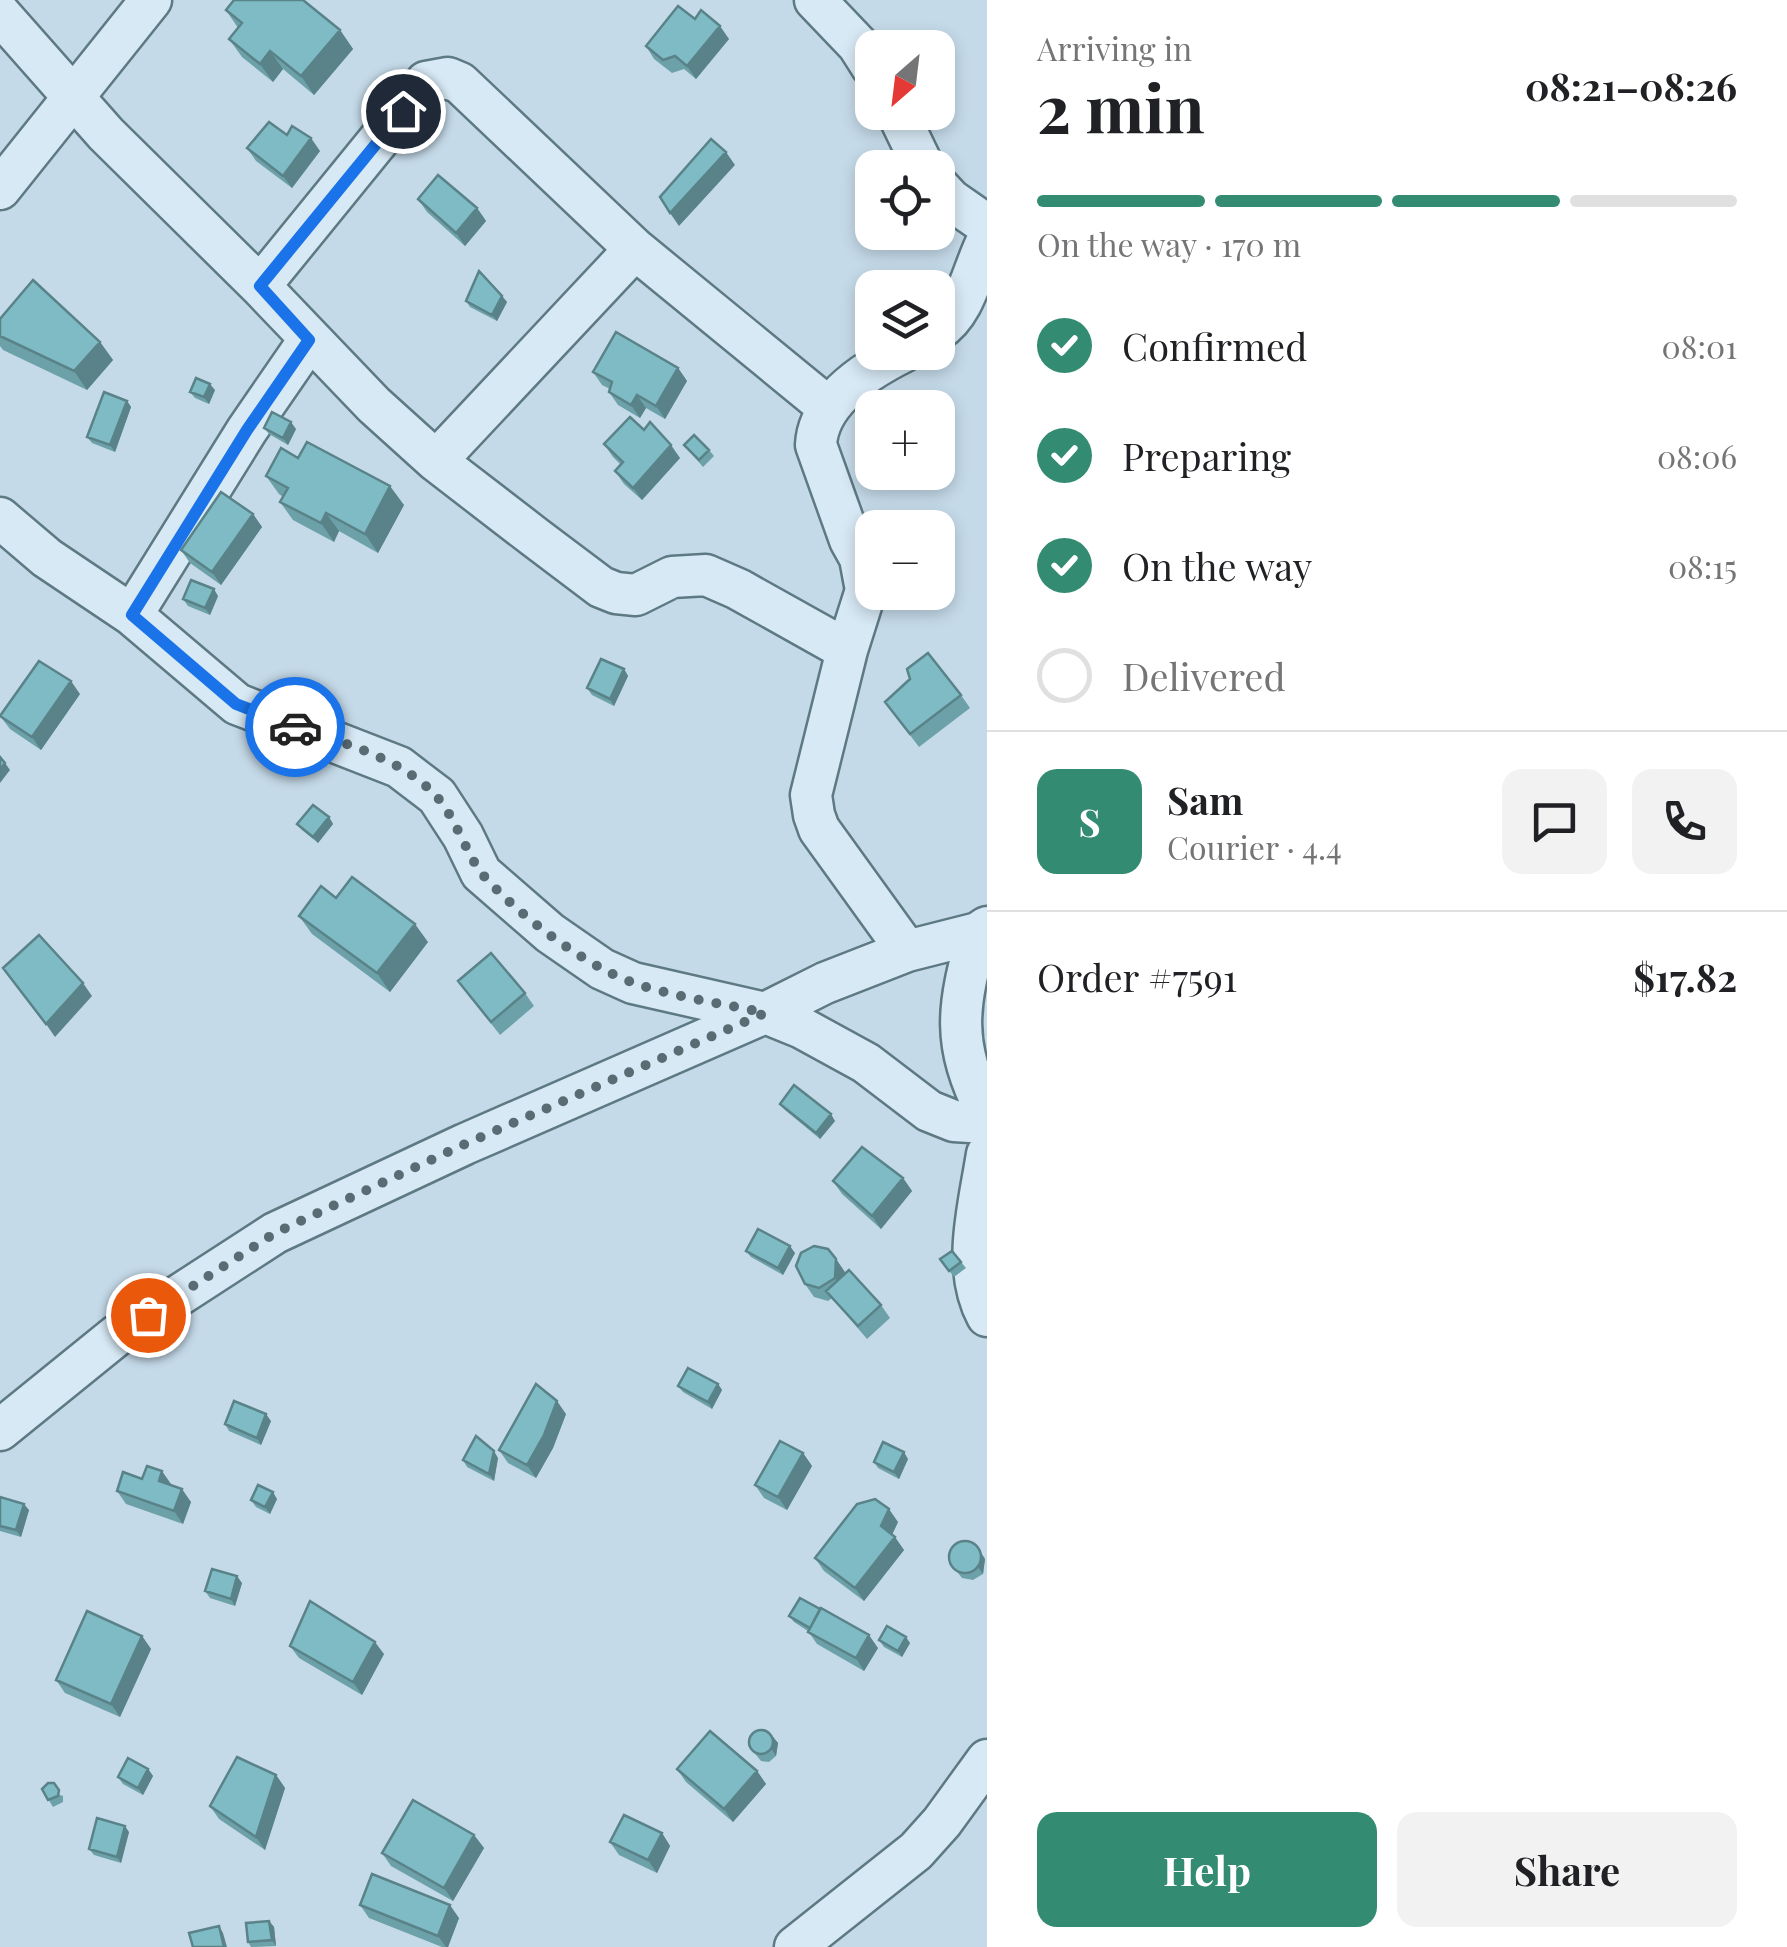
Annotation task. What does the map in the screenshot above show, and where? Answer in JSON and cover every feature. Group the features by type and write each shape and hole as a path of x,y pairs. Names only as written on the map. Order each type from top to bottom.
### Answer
{"street":[{"path":"0,188 150,0"},
{"path":"815,0 855,42"},
{"path":"0,14 71,96 309,340 436,462 601,586 616,593 636,594 672,577 706,575 738,588 847,650"},
{"path":"260,286 426,82 436,78 460,83 635,249 829,408"},
{"path":"955,203 987,225"},
{"path":"955,313 965,298 972,271 987,240"},
{"path":"436,462 635,249"},
{"path":"132,615 247,430 309,340"},
{"path":"872,370 829,408 821,419 816,445 860,558 866,590 847,650 812,795 819,829 907,951"},
{"path":"0,518 47,558 132,615 236,704 399,766 436,796 464,836 481,873 550,933 602,969 633,983 765,1013 866,1062 929,1110 954,1122 987,1123"},
{"path":"0,1430 116,1336 275,1233 825,983 907,951 982,930"},
{"path":"982,930 964,980 959,1021 970,1079 987,1114"},
{"path":"987,1154 974,1230 975,1272 981,1306 987,1316"},
{"path":"795,1947 916,1852 987,1760"}],"building":[{"path":"234,0 303,0 340,30 301,76 270,51 260,64 229,39 242,23 226,10"},
{"path":"678,6 695,19 701,10 720,26 687,66 675,56 663,60 646,46"},
{"path":"269,122 287,135 292,126 311,138 283,176 247,148"},
{"path":"711,139 726,152 670,213 660,197"},
{"path":"438,175 477,208 456,233 418,199"},
{"path":"479,271 502,296 492,315 466,301"},
{"path":"33,280 100,342 74,371 0,336 0,319"},
{"path":"616,332 678,368 656,406 637,395 631,405 609,392 612,382 593,372"},
{"path":"196,378 210,384 204,397 190,392"},
{"path":"104,392 127,401 110,445 87,437"},
{"path":"272,412 291,422 283,438 264,428"},
{"path":"630,417 644,430 650,422 671,445 633,488 615,471 623,462 604,444"},
{"path":"694,435 709,450 699,460 684,445"},
{"path":"307,442 390,486 365,534 326,513 321,523 280,502 288,488 266,476 281,448 298,458"},
{"path":"221,492 253,514 212,572 181,550"},
{"path":"191,580 214,589 205,608 183,599"},
{"path":"928,653 961,695 910,734 885,702 910,679 907,669"},
{"path":"601,659 624,669 610,699 587,688"},
{"path":"39,661 71,681 32,737 0,716"},
{"path":"313,805 329,817 313,837 297,824"},
{"path":"352,877 415,924 377,973 299,916 321,886 336,898"},
{"path":"39,935 83,983 46,1024 3,968"},
{"path":"491,953 525,993 491,1022 458,981"},
{"path":"794,1085 831,1114 816,1133 780,1104"},
{"path":"862,1147 903,1178 872,1216 833,1181"},
{"path":"758,1229 790,1246 778,1268 746,1251"},
{"path":"814,1246 828,1249 836,1259 835,1278 819,1288 805,1284 796,1266 801,1253"},
{"path":"952,1251 961,1262 949,1271 940,1259"},
{"path":"849,1270 881,1305 858,1326 826,1291"},
{"path":"688,1368 718,1384 708,1402 678,1386"},
{"path":"536,1384 557,1401 527,1465 499,1450"},
{"path":"234,1401 266,1414 257,1438 225,1424"},
{"path":"476,1436 494,1451 489,1474 463,1460"},
{"path":"780,1441 803,1453 778,1497 755,1485"},
{"path":"883,1442 904,1452 894,1472 874,1462"},
{"path":"147,1466 162,1471 159,1481 182,1489 174,1511 117,1491 123,1472 142,1479"},
{"path":"258,1485 273,1492 265,1507 251,1500"},
{"path":"0,1497 24,1504 16,1530 0,1526"},
{"path":"875,1499 889,1509 881,1526 895,1537 855,1588 815,1558 857,1504"},
{"path":"965,1541 976,1546 981,1557 976,1568 965,1573 954,1568 949,1557 954,1546"},
{"path":"212,1569 237,1576 231,1599 205,1591"},
{"path":"800,1598 820,1609 810,1628 789,1616"},
{"path":"310,1601 375,1642 353,1682 290,1646"},
{"path":"821,1608 869,1635 856,1658 808,1632"},
{"path":"87,1611 142,1636 111,1704 56,1680"},
{"path":"887,1626 906,1637 898,1651 879,1640"},
{"path":"761,1730 770,1733 770,1751 761,1754 752,1751 749,1742 752,1733"},
{"path":"710,1731 757,1771 724,1809 677,1769"},
{"path":"237,1757 276,1775 256,1837 210,1806"},
{"path":"128,1758 148,1769 138,1788 118,1777"},
{"path":"54,1783 59,1790 58,1796 48,1800 42,1789"},
{"path":"413,1800 474,1835 444,1888 382,1853"},
{"path":"624,1815 662,1833 648,1860 610,1842"},
{"path":"97,1818 125,1826 117,1857 89,1849"},
{"path":"372,1874 450,1905 438,1936 360,1905"},
{"path":"269,1921 272,1940 248,1942 246,1923"},
{"path":"219,1926 224,1947 193,1947 189,1933"}],"way so far":[{"path":"148,1315 275,1233 465,1144 765,1013 633,983 602,969 550,933 481,873 464,836 436,796 399,766 295,727"}],"route":[{"path":"295,727 236,704 132,615 247,430 309,340 260,286 403,111"}]}
